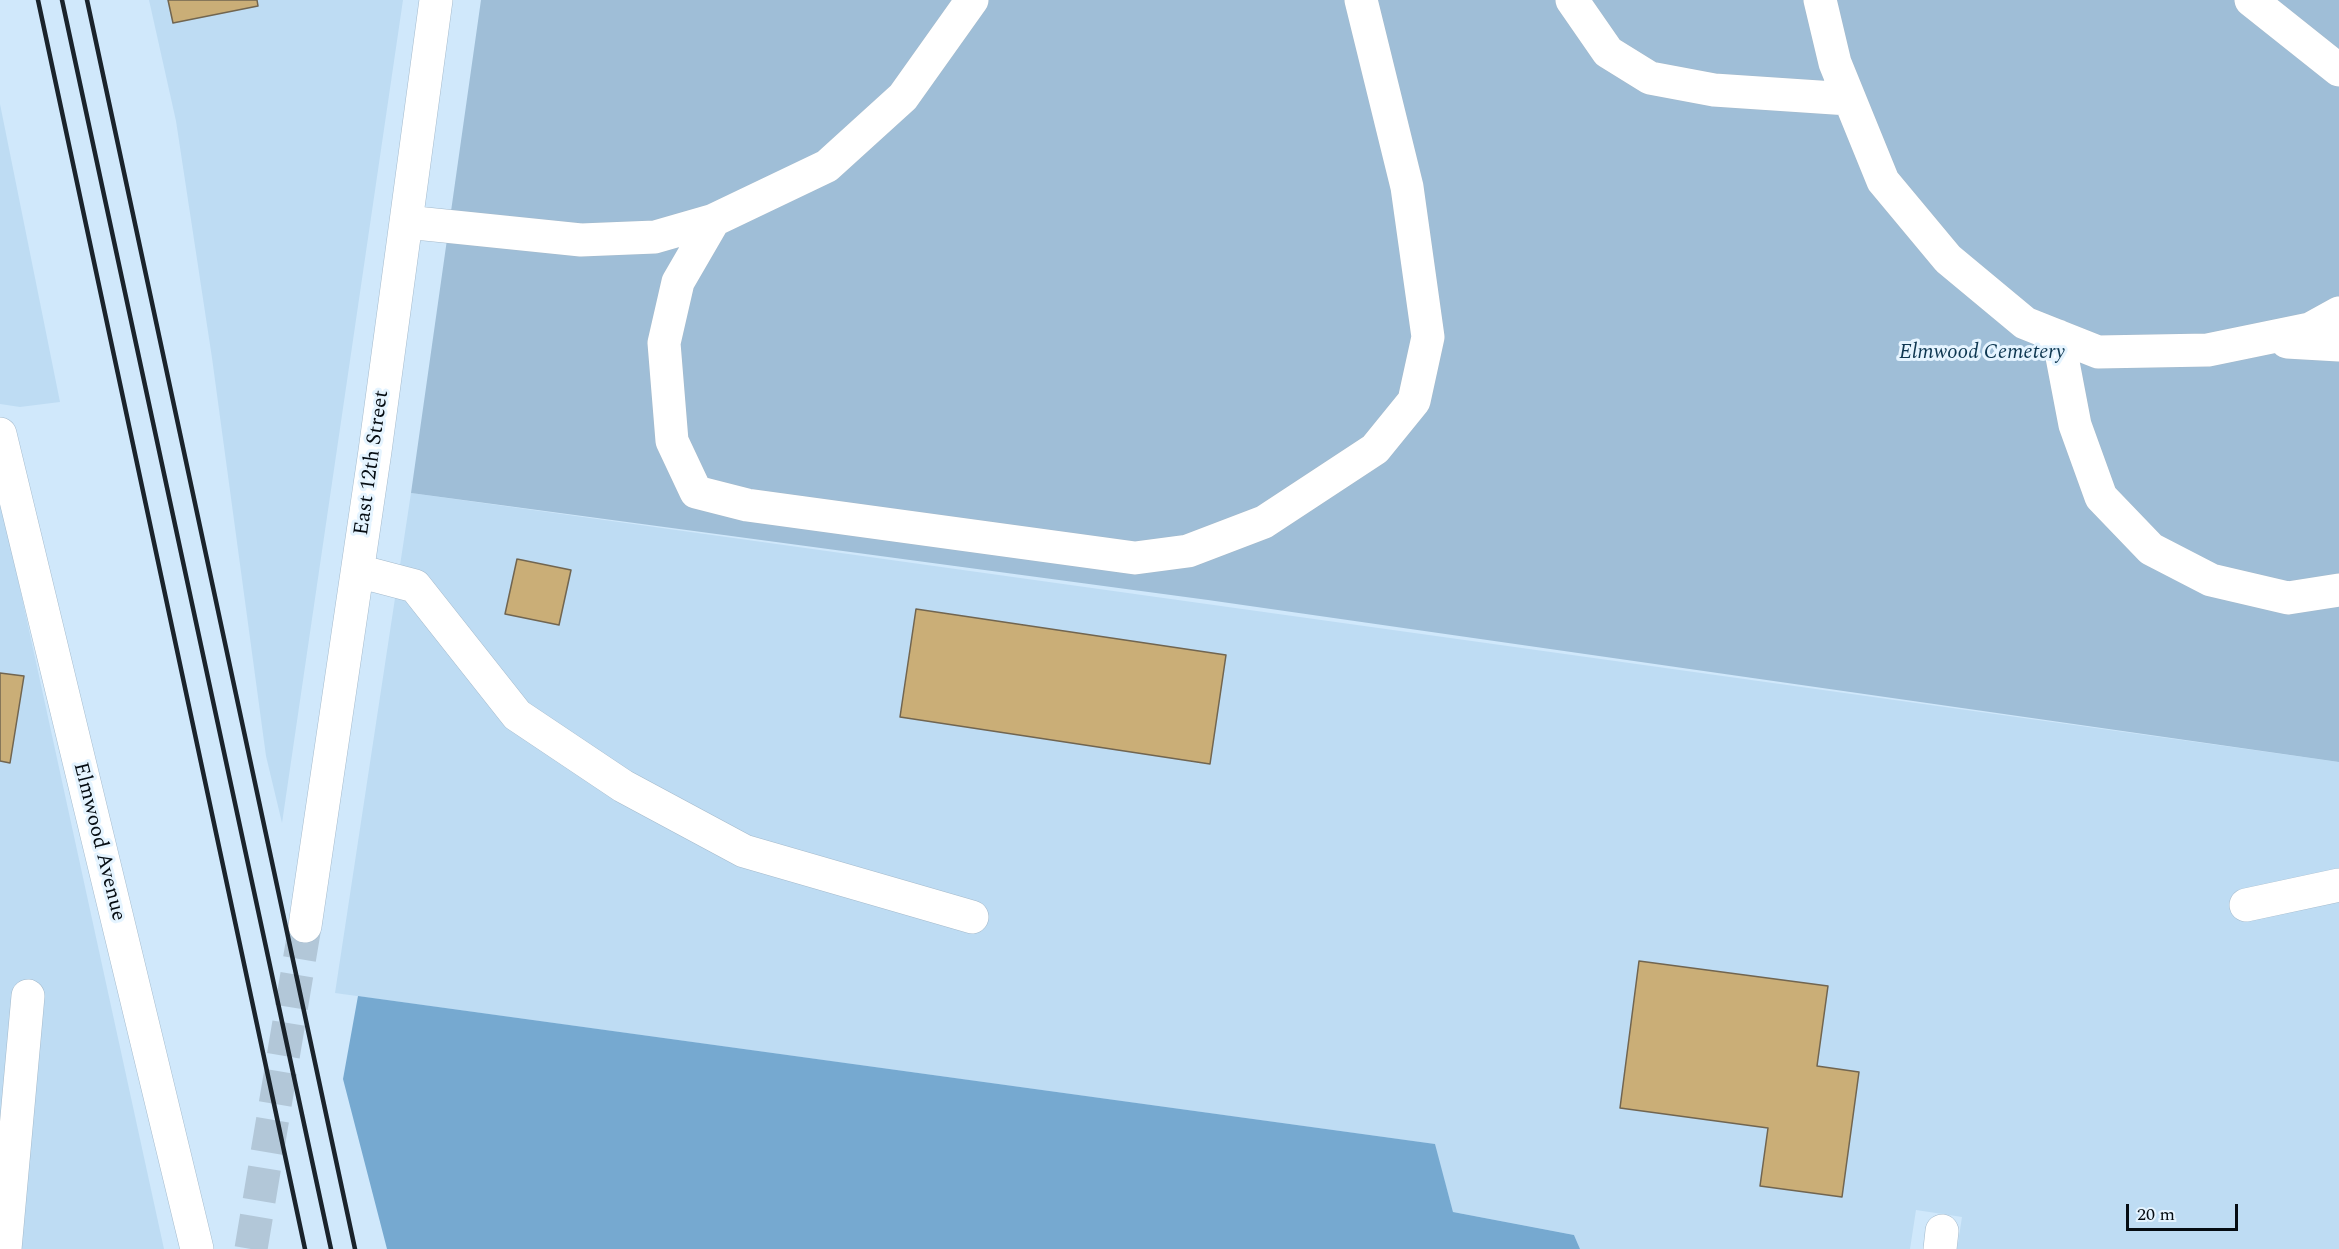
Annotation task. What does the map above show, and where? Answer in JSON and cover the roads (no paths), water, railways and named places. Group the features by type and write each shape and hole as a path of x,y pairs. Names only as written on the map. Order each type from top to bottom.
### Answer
{"street":[{"name":"East 12th Street","path":"305,926 358,571 436,0"},
{"path":"406,222 581,240 655,237 714,219 827,166 903,97 972,0"},
{"path":"714,219 678,282 664,343 672,441 696,492 747,505 1135,558 1188,551 1264,522 1375,450 1414,401 1428,337 1407,187 1361,0"},
{"path":"1572,0 1608,52 1650,78 1714,90 1849,99"},
{"path":"1820,0 1835,63 1883,181 1948,259 2025,323 2098,352 2208,350 2310,329 2339,314"},
{"path":"2251,0 2339,70"},
{"path":"2058,336 2074,425 2101,497 2151,549 2211,580 2288,598 2339,590"},
{"path":"2258,340 2339,345"},
{"name":"Elmwood Avenue","path":"0,434 197,1249"},
{"path":"358,571 415,586 517,715 624,786 744,851 972,917"},
{"path":"2246,905 2339,885"},
{"path":"5,1249 28,996"}],"tunnel":[{"path":"251,1249 305,926"}],"railway":[{"path":"38,0 305,1249"},
{"path":"62,0 331,1249"},
{"path":"87,0 355,1249"}],"park label":[{"name":"Elmwood Cemetery","path":"1982,354"}]}
